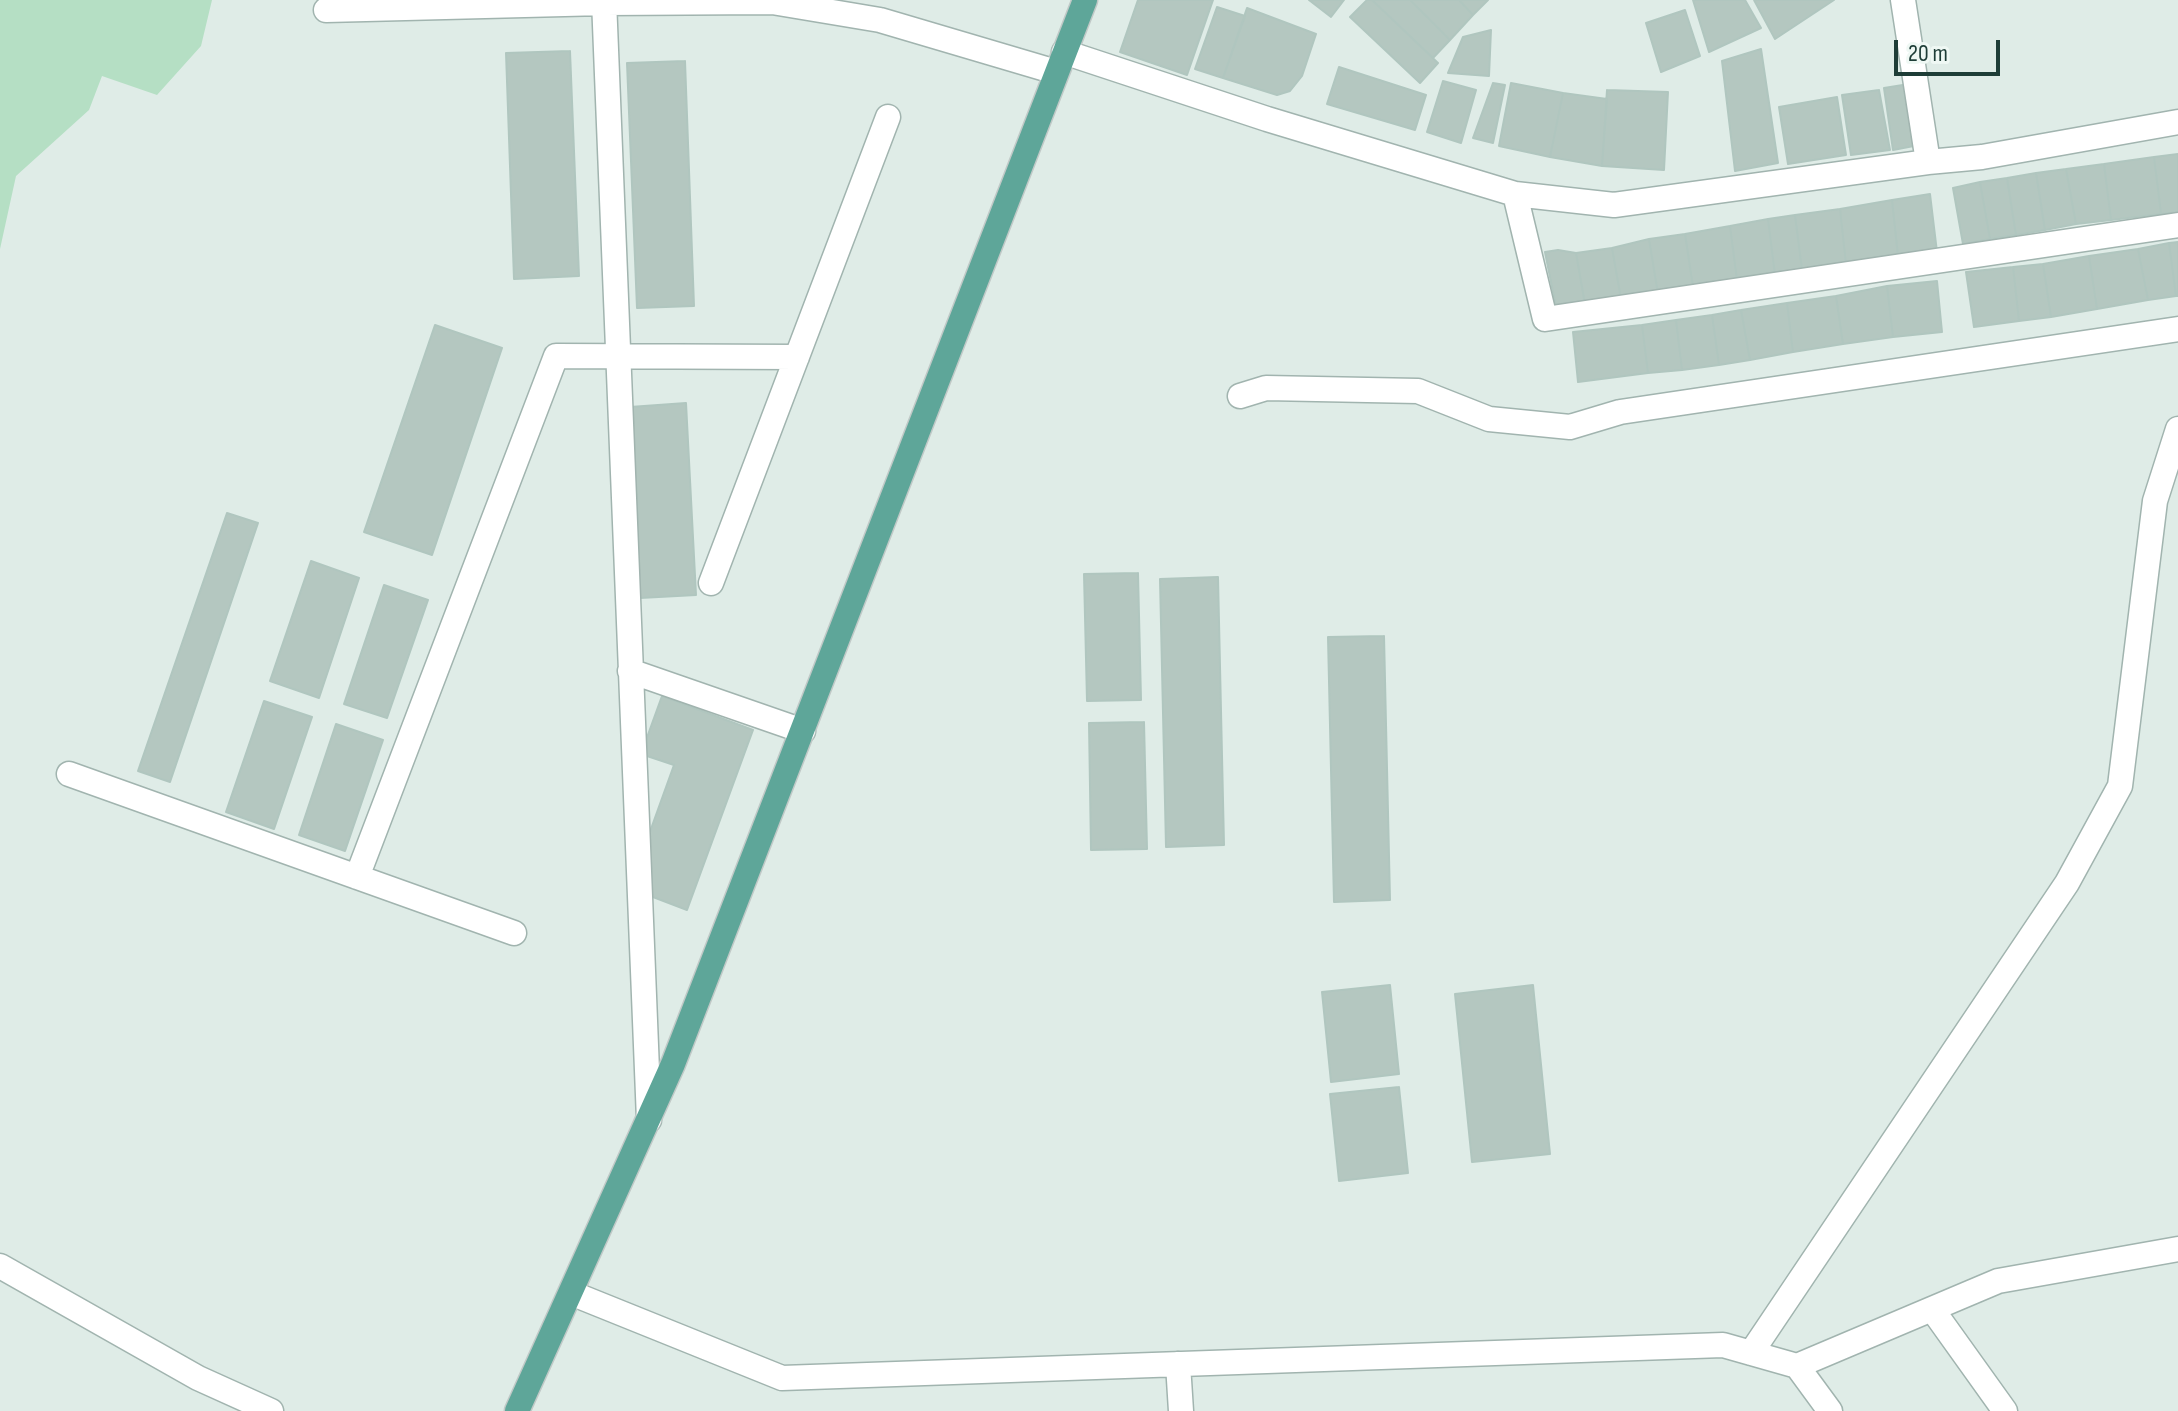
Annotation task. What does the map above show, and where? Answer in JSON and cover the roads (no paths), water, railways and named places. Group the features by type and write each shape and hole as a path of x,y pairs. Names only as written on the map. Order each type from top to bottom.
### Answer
{"main road":[{"path":"517,1411 673,1064 1060,62 1079,1"}],"street":[{"path":"1903,0 1928,162"},
{"path":"326,10 604,2 772,2 880,20 1060,62 1267,119 1515,194 1614,205 1982,157 2178,122"},
{"path":"604,2 649,1120"},
{"path":"711,583 888,117"},
{"path":"1515,194 1545,319 2178,225"},
{"path":"1240,396 1266,388 1418,391 1489,419 1570,427 1620,412 2178,329"},
{"path":"357,877 556,356 797,357"},
{"path":"1751,1353 2067,883 2120,786 2155,501 2178,429"},
{"path":"630,671 803,731"},
{"path":"69,774 514,933"},
{"path":"1797,1366 1998,1281 2178,1249"},
{"path":"0,1266 198,1378 271,1411"},
{"path":"571,1293 782,1378 1723,1345 1797,1366 1830,1411"},
{"path":"1932,1309 2005,1411"},
{"path":"1178,1364 1181,1411"}]}
